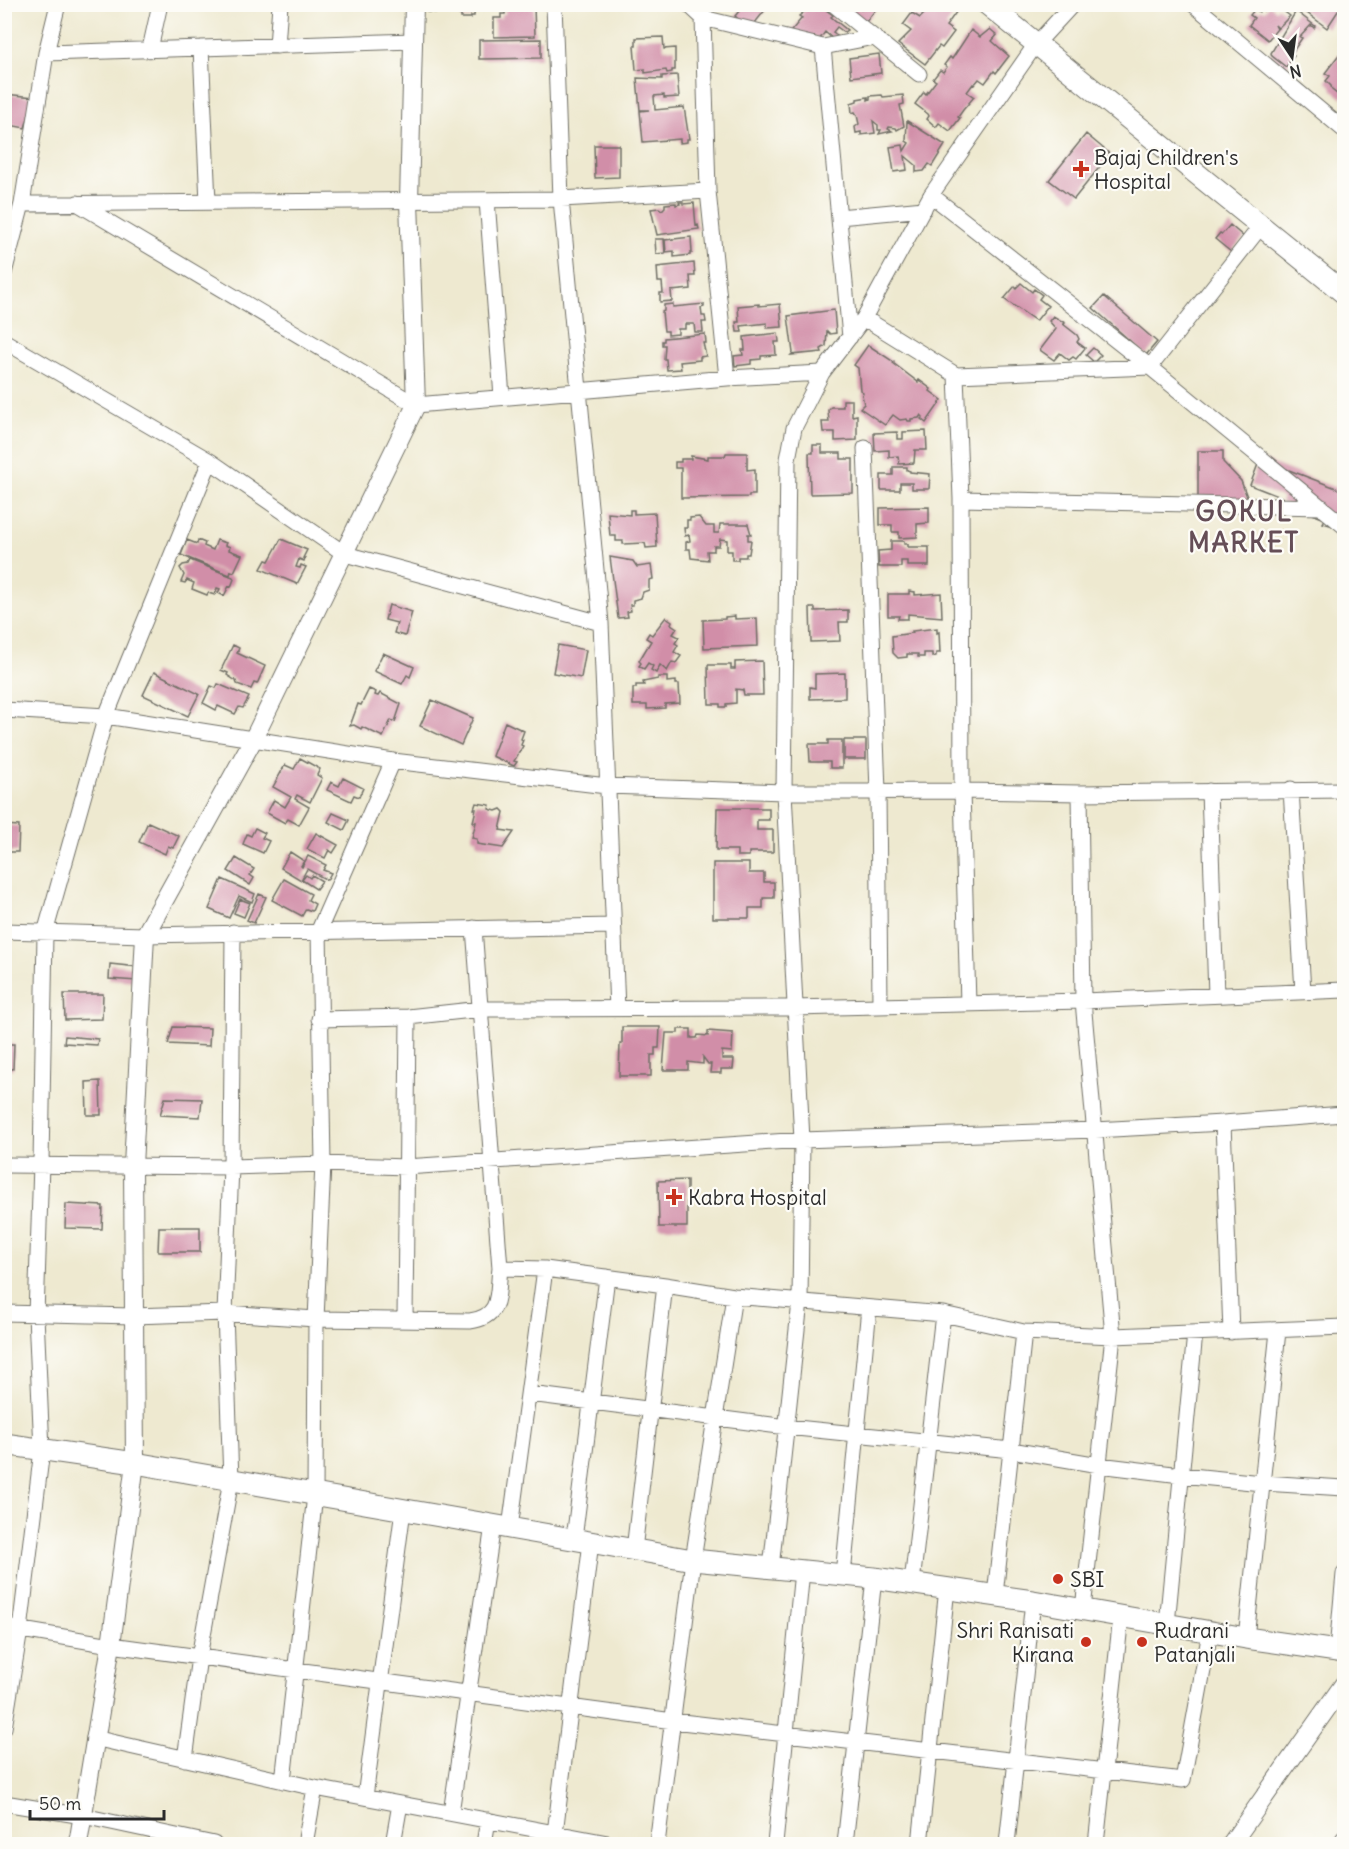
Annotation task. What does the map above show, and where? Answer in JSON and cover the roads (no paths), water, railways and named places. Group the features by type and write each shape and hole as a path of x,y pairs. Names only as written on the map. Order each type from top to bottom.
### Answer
{"main road":[{"path":"987,4 1344,293"},
{"path":"4,1444 231,1480 693,1560 912,1583 1083,1609 1246,1638 1340,1651"}],"street":[{"path":"4,273 6,255 22,204 46,53 57,4"},
{"path":"150,49 160,4"},
{"path":"277,46 280,4"},
{"path":"78,1845 111,1645 135,1464 134,1166 145,935 254,738 416,405 409,201 414,4"},
{"path":"554,4 561,199 601,623 617,1009"},
{"path":"688,4 703,18 823,47 874,37"},
{"path":"833,4 919,74"},
{"path":"771,1568 800,1302 802,1140 784,792 788,459 794,428 822,373 864,318 932,195 1036,44 1072,4"},
{"path":"1193,4 1344,130"},
{"path":"703,18 708,190 727,378"},
{"path":"46,53 413,41"},
{"path":"823,47 850,337"},
{"path":"201,48 208,202"},
{"path":"22,204 561,199 708,190"},
{"path":"932,195 1150,367 1344,526"},
{"path":"487,200 502,397"},
{"path":"77,203 416,405 727,378 822,373"},
{"path":"839,218 924,209"},
{"path":"864,318 956,375 1150,367 1261,226"},
{"path":"4,341 210,461 345,554 601,623"},
{"path":"956,375 961,499 962,790 968,1004"},
{"path":"865,448 878,791 880,1006"},
{"path":"4,1728 20,1630 42,1449 36,1315 45,933 106,716 210,461"},
{"path":"961,499 1322,507"},
{"path":"4,710 106,716 393,761 607,786 784,792 962,790 1080,794 1291,789 1344,790"},
{"path":"283,1781 315,1495 316,1318 323,1164 319,930 393,761"},
{"path":"1291,789 1303,992"},
{"path":"1209,791 1216,995"},
{"path":"1080,794 1083,1001 1113,1336 1083,1609"},
{"path":"4,931 145,935 613,926"},
{"path":"4,1313 133,1316 225,1313 316,1318 470,1321 489,1316 495,1309 500,1268 490,1162 482,1009 474,928"},
{"path":"185,1759 199,1657 231,1480 225,1313 231,1167 233,932"},
{"path":"320,1019 408,1017 482,1009 794,1008 1083,1001 1344,990"},
{"path":"405,1320 408,1017"},
{"path":"4,1165 231,1167 323,1164 406,1167 802,1140 1095,1130 1344,1114"},
{"path":"1223,1123 1231,1332"},
{"path":"500,1268 545,1269 734,1296 942,1314 1024,1332 1113,1336 1344,1327"},
{"path":"451,1813 467,1693 530,1394 545,1269"},
{"path":"555,1833 570,1707 592,1400 607,1277"},
{"path":"634,1550 666,1285"},
{"path":"657,1845 693,1560 734,1296"},
{"path":"843,1575 869,1308"},
{"path":"912,1583 942,1314"},
{"path":"1246,1638 1278,1330"},
{"path":"995,1595 1024,1332"},
{"path":"1167,1624 1195,1333"},
{"path":"530,1394 592,1400 714,1418 1011,1450 1099,1466 1262,1483 1344,1488"},
{"path":"365,1797 403,1510"},
{"path":"775,1845 802,1571"},
{"path":"1340,1651 1344,1574"},
{"path":"845,1845 874,1578"},
{"path":"920,1845 947,1588"},
{"path":"1007,1845 1033,1601"},
{"path":"1096,1845 1121,1616"},
{"path":"4,1627 111,1645 673,1721 1184,1780 1210,1632"},
{"path":"1231,1845 1344,1684"},
{"path":"94,1738 315,1788 555,1833 575,1841 613,1845"},
{"path":"305,1845 315,1788"},
{"path":"4,1803 82,1816 214,1845"},
{"path":"393,1845 400,1804"},
{"path":"484,1845 488,1820"},
{"path":"1340,1845 1344,1838"}],"place":[{"name":"Bajaj Children's Hospital","path":"1081,169"},
{"name":"Kabra Hospital","path":"674,1197"},
{"name":"SBI","path":"1058,1579"},
{"name":"Shri Ranisati Kirana","path":"1086,1642"},
{"name":"Rudrani Patanjali","path":"1142,1642"}],"district":[{"name":"GOKUL MARKET","path":"1244,526"}]}
